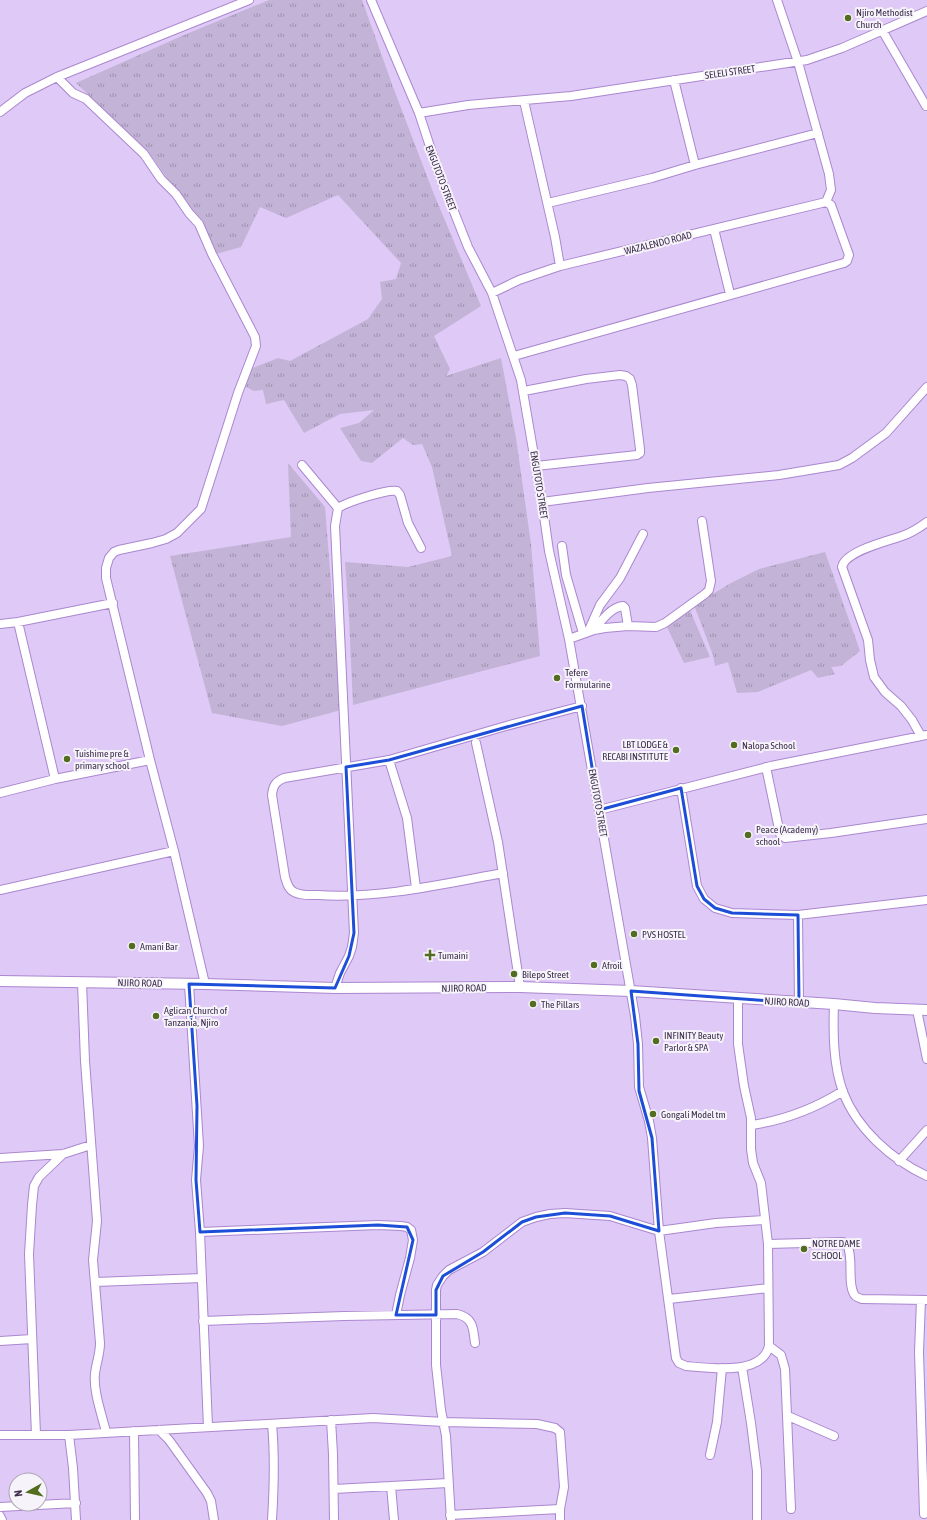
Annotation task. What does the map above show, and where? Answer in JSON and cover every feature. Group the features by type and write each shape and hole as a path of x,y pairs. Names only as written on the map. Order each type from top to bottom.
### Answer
{"street":[{"path":"0,112 26,93 57,77 249,0"},
{"name":"ENGUTOTO STREET","path":"371,0 419,113 438,171 468,247 492,293 514,356 524,391 549,550 570,639 630,991 638,1044 639,1091 649,1121 652,1138 659,1231 676,1358 679,1363 691,1366 722,1368"},
{"path":"514,356 563,341 617,328 730,294 838,265 847,261 849,255 845,242 831,205 826,202 831,190 831,183 818,133 798,62 777,0"},
{"name":"SELELI STREET","path":"419,113 468,105 571,96 798,62 842,48 927,11"},
{"path":"882,30 926,106"},
{"path":"57,77 73,93 86,99 144,154 161,179 176,194 198,224 255,337 256,346 238,393 201,509 177,533 166,539 114,552 109,558 106,568 106,578 206,984"},
{"path":"674,80 695,165"},
{"path":"524,101 548,202 560,266"},
{"path":"548,202 645,180 695,165 818,133"},
{"name":"WAZALENDO ROAD","path":"492,293 519,280 560,266 826,202"},
{"path":"714,229 730,294"},
{"path":"524,391 586,379 620,375 630,378 632,385 640,453 637,455 536,466"},
{"path":"542,502 648,488 779,475 839,464 852,458 886,433 927,387"},
{"path":"302,465 338,508"},
{"path":"334,988 349,956 354,933 351,896 335,526 338,508 355,500 390,491 397,491 400,496 408,523 421,548"},
{"path":"570,639 588,632 628,626 650,628 665,624 709,590 711,581 702,521"},
{"path":"599,810 766,767 924,735 901,706 886,692 874,677 868,640 842,566 850,556 871,546 903,536 920,528 927,522"},
{"path":"588,632 600,605 620,578 643,534"},
{"path":"562,546 566,575 588,632"},
{"path":"0,624 18,622 113,603"},
{"path":"588,632 620,606 625,608 628,626"},
{"path":"18,622 55,779"},
{"path":"503,873 416,888 351,896 299,894 290,889 285,877 272,796 273,788 276,781 284,778 346,766 389,760 506,726 582,706"},
{"path":"476,743 503,873 520,987"},
{"path":"0,793 55,779 150,760"},
{"path":"389,760 407,818 416,888"},
{"path":"766,767 780,834 785,838 927,819"},
{"path":"681,788 696,886 704,899 714,908 732,913 798,915 927,900"},
{"path":"0,890 174,851"},
{"path":"798,915 799,1003"},
{"name":"NJIRO ROAD","path":"0,981 206,984 334,988 520,987 630,991 922,1010"},
{"path":"82,982 85,1061 98,1222 93,1260 100,1356 95,1375 96,1389 106,1432"},
{"path":"189,984 199,1146 196,1180 200,1232 208,1428"},
{"path":"710,1455 718,1415 722,1368 742,1367 753,1364 763,1358 767,1353 769,1346 768,1244 761,1183 753,1163 750,1140 752,1125 738,1044 738,999"},
{"path":"834,1004 835,1054 843,1091 855,1114 870,1135 898,1161 927,1176"},
{"path":"922,1010 927,1059"},
{"path":"752,1125 795,1115 816,1106 843,1091"},
{"path":"898,1161 927,1130"},
{"path":"0,1158 63,1154 91,1145"},
{"path":"36,1436 30,1239 34,1186 39,1177 63,1154"},
{"path":"560,1509 450,1517 446,1436 436,1365 436,1290 439,1280 454,1267 483,1252 511,1230 529,1219 550,1214 566,1213 610,1216 659,1231 716,1223 765,1220"},
{"path":"200,1232 378,1225 407,1227 411,1230 413,1240 396,1316"},
{"path":"768,1244 843,1242 847,1244 850,1250 853,1293 856,1297 924,1300 919,1352 924,1514"},
{"path":"95,1282 202,1278"},
{"path":"669,1299 768,1288"},
{"path":"203,1321 458,1314 468,1318 473,1328 475,1343"},
{"path":"0,1341 32,1339"},
{"path":"769,1346 777,1351 784,1360 788,1416 791,1509"},
{"path":"742,1367 757,1471 757,1520"},
{"path":"788,1416 834,1436"},
{"path":"0,1434 36,1436 70,1435 373,1418 444,1422 537,1424 555,1428 560,1432 564,1487 560,1509 560,1520"},
{"path":"331,1420 334,1520"},
{"path":"272,1424 274,1446 272,1520"},
{"path":"160,1430 169,1440 207,1493 211,1501 214,1520"},
{"path":"134,1431 135,1520"},
{"path":"70,1435 76,1520"},
{"path":"334,1489 448,1483"},
{"path":"391,1486 394,1520"},
{"path":"0,1507 76,1503"},
{"path":"0,1516 2,1520"}],"highlighted area":[{"path":"582,706 599,810 681,788 697,886 704,899 715,908 732,913 798,915 799,1003 631,991 638,1044 639,1091 652,1138 659,1231 610,1216 565,1213 536,1217 522,1222 483,1252 443,1276 436,1290 436,1315 396,1315 413,1240 407,1227 378,1225 200,1232 196,1180 197,1106 189,984 335,988 349,956 354,933 346,767 389,760"}],"green space":[{"path":"269,0 362,0 433,192 481,306 434,336 450,369 446,376 501,358 516,438 531,544 540,656 353,705 345,562 408,567 452,556 432,467 422,444 413,445 403,438 372,463 361,461 340,428 359,423 374,410 340,414 304,433 284,400 266,404 263,390 254,391 246,387 250,369 278,358 290,361 368,319 382,299 380,282 396,279 401,263 338,195 286,218 260,207 241,247 216,254 191,212 148,151 76,83 184,35"},
{"path":"288,463 325,507 341,710 282,726 212,713 170,556 291,537"},
{"path":"825,552 860,651 841,666 831,667 835,674 818,678 811,670 758,692 737,693 728,662 715,666 713,655 694,605 733,582 759,569"},
{"path":"689,608 710,657 684,663 666,625"}],"place":[{"name":"Njiro Methodist Church","path":"848,18"},
{"name":"Tefere Formularine","path":"557,678"},
{"name":"Nalopa School","path":"734,745"},
{"name":"LBT LODGE & RECABI INSTITUTE","path":"676,750"},
{"name":"Tuishime pre & primary school","path":"67,759"},
{"name":"Peace (Academy) school","path":"748,835"},
{"name":"PVS HOSTEL","path":"634,934"},
{"name":"Amani Bar","path":"132,946"},
{"name":"Tumaini","path":"430,955"},
{"name":"Afroil","path":"594,965"},
{"name":"Bilepo Street","path":"514,974"},
{"name":"The Pillars","path":"533,1004"},
{"name":"Aglican Church of Tanzania, Njiro","path":"156,1016"},
{"name":"INFINITY Beauty Parlor & SPA","path":"656,1041"},
{"name":"Gongali Model tm","path":"653,1114"},
{"name":"NOTRE DAME SCHOOL","path":"804,1249"}]}
